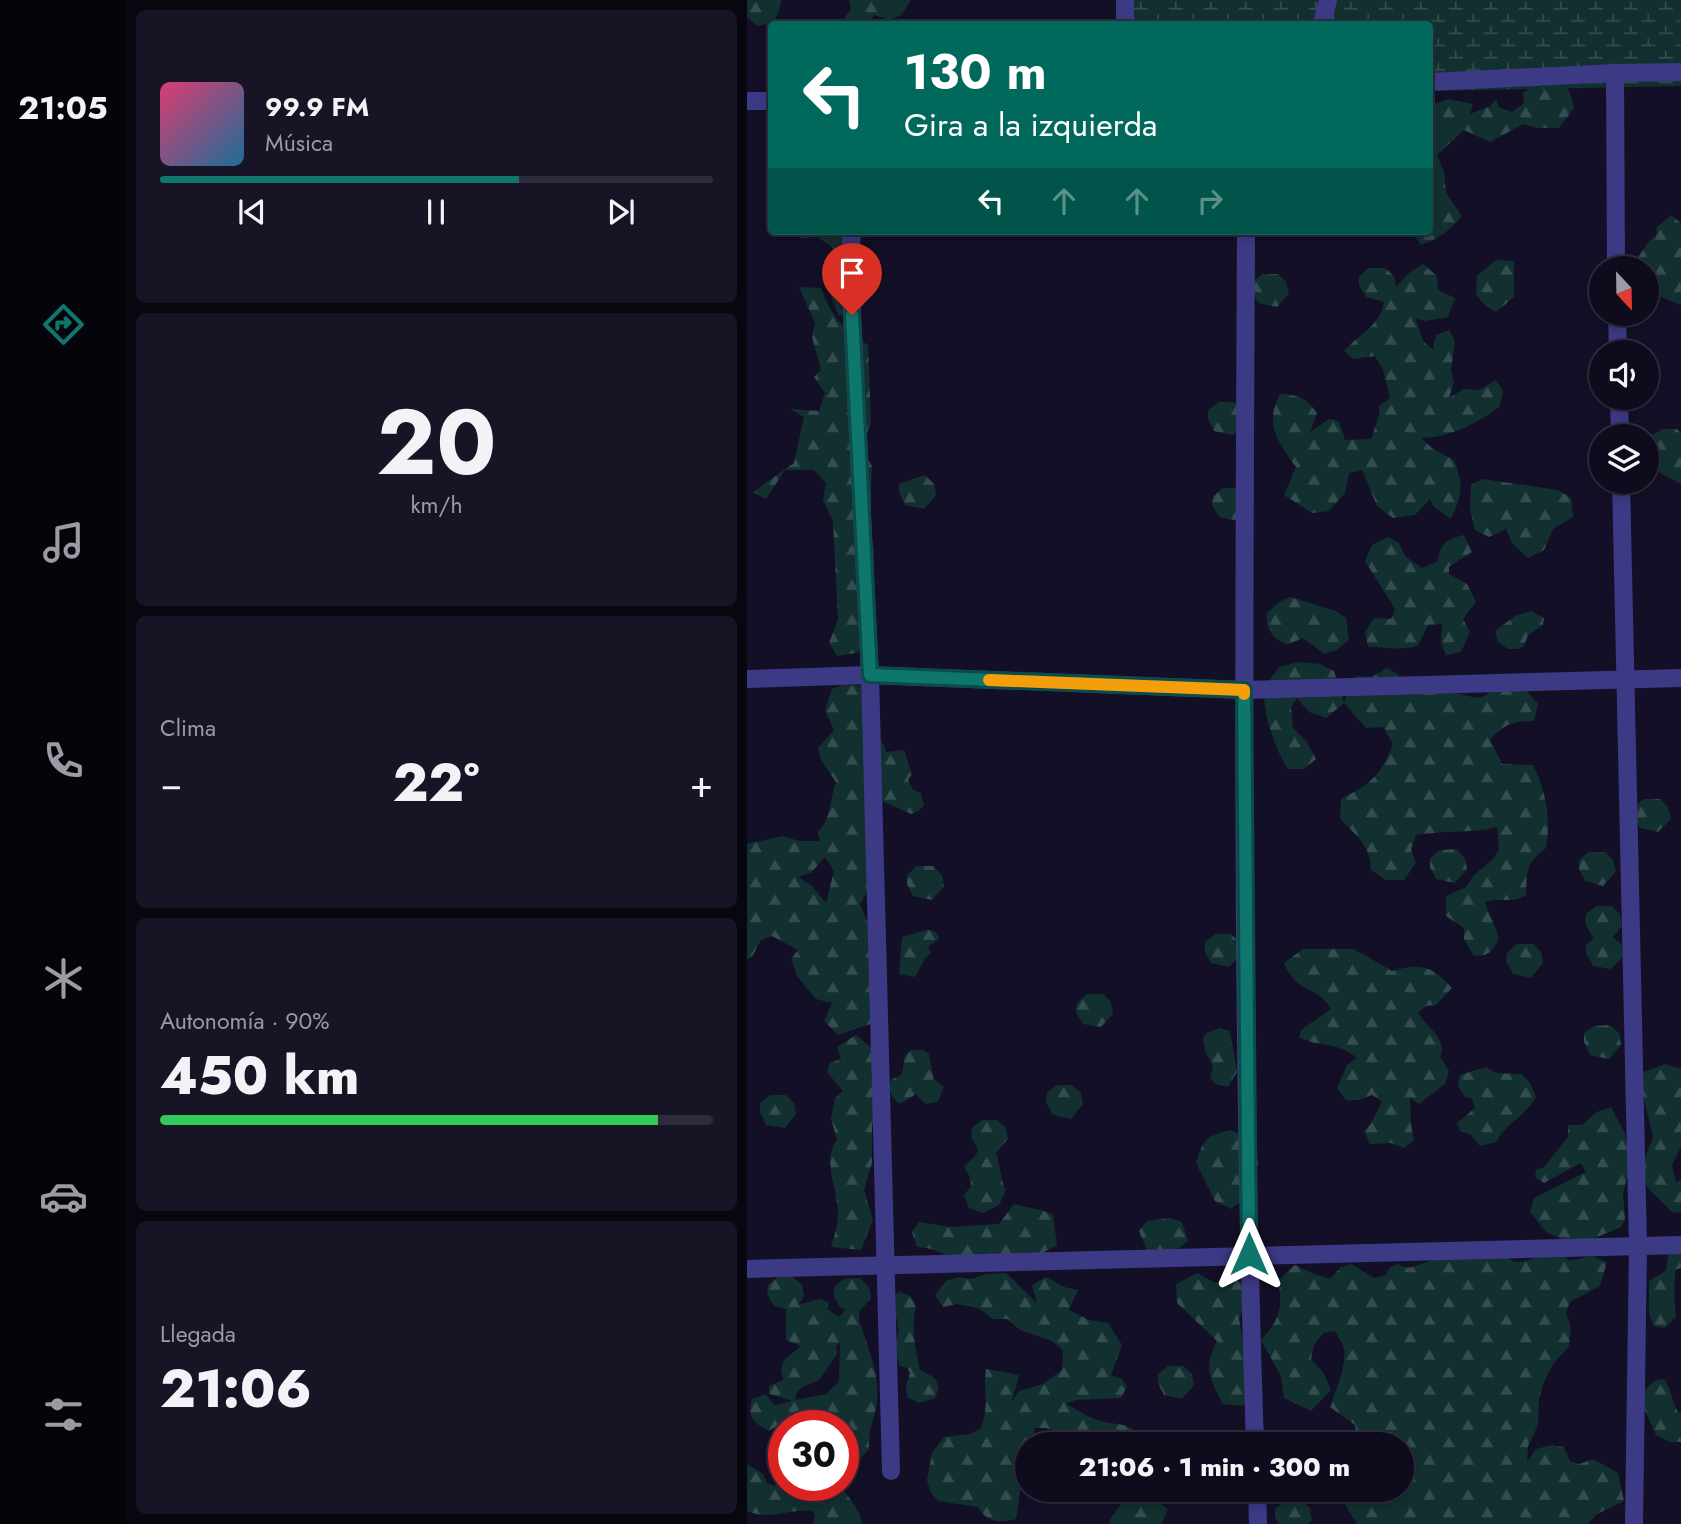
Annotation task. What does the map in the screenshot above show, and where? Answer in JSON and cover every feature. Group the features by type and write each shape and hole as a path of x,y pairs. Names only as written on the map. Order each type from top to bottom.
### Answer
{"street":[{"path":"1125,0 1125,21"},
{"path":"1323,21 1328,0"},
{"path":"1433,82 1681,72"},
{"path":"1615,73 1616,256"},
{"path":"747,101 768,101"},
{"path":"851,235 852,315 870,675 891,1471"},
{"path":"1246,235 1244,690 1249,1254 1255,1432"},
{"path":"1621,494 1638,1246 1634,1524"},
{"path":"747,679 870,675 1244,690 1681,678"},
{"path":"747,1269 1681,1245"},
{"path":"1258,1502 1259,1524"}],"green space":[{"path":"747,0 781,0 774,21 757,26 747,17"},
{"path":"849,0 911,0 901,15 890,20 874,15 871,21 842,21 851,9"},
{"path":"1126,0 1681,0 1681,86 1433,91 1433,21 1123,21"},
{"path":"1548,74 1566,87 1574,108 1559,128 1536,128 1523,124 1490,142 1464,130 1437,155 1444,172 1446,193 1462,216 1444,234 1421,245 1415,235 1433,235 1433,102 1448,99 1473,104 1470,114 1490,106 1496,99 1499,107 1512,112 1524,103 1523,93"},
{"path":"1671,215 1681,223 1681,305 1659,296 1659,256 1639,256 1656,236 1657,227"},
{"path":"800,235 862,235 860,264 867,284 864,305 852,315 838,315 828,287 833,248 816,236 801,239"},
{"path":"1496,260 1514,261 1514,297 1496,312 1476,295 1477,276"},
{"path":"1423,264 1437,276 1438,290 1455,298 1448,317 1425,321 1415,318 1424,342 1433,350 1436,335 1449,330 1455,341 1451,370 1454,383 1449,398 1464,389 1479,390 1496,380 1503,391 1500,406 1483,418 1452,432 1421,438 1433,449 1454,460 1460,490 1451,519 1434,507 1430,499 1415,515 1393,518 1377,506 1362,470 1349,473 1345,493 1329,511 1312,513 1284,495 1296,467 1275,433 1275,405 1280,394 1301,398 1317,413 1310,432 1329,419 1339,421 1345,440 1371,439 1379,416 1379,406 1390,398 1383,370 1375,356 1353,359 1344,351 1374,324 1384,302 1366,297 1359,285 1359,276 1369,268 1385,268 1394,276 1396,287 1409,273"},
{"path":"1262,274 1278,274 1286,282 1289,294 1277,307 1258,303 1252,291 1252,282"},
{"path":"799,287 821,288 839,321 868,345 871,421 862,450 872,466 869,534 874,550 874,566 865,579 869,638 856,653 837,656 829,643 838,619 833,522 823,500 826,483 814,470 785,470 766,499 753,492 794,463 804,417 790,409 819,411 825,393 814,377 821,370 812,337 815,323"},
{"path":"1219,402 1234,402 1243,410 1245,422 1233,435 1214,431 1208,419 1208,410"},
{"path":"1677,429 1681,433 1681,484 1659,472 1659,431"},
{"path":"925,475 934,484 936,495 924,509 905,505 899,492 899,484"},
{"path":"1482,479 1558,490 1571,498 1573,517 1553,529 1544,550 1528,558 1512,543 1506,529 1489,537 1475,530 1470,509 1471,485"},
{"path":"1223,488 1239,488 1237,521 1219,517 1212,505 1213,496"},
{"path":"1464,535 1472,552 1449,567 1449,574 1467,584 1476,602 1463,619 1470,632 1461,652 1446,655 1441,642 1442,624 1428,625 1418,645 1412,647 1368,647 1365,632 1374,618 1391,619 1395,609 1365,561 1372,545 1388,537 1399,543 1405,556 1422,568 1438,561 1445,543"},
{"path":"1290,597 1336,611 1346,618 1349,640 1337,650 1324,654 1303,638 1287,645 1278,639 1269,629 1267,613 1279,602"},
{"path":"1531,611 1544,618 1543,625 1528,635 1524,646 1508,649 1498,642 1495,631 1515,616"},
{"path":"1299,662 1320,664 1334,671 1344,702 1356,676 1372,677 1387,668 1418,694 1449,693 1482,697 1499,683 1520,683 1538,704 1534,721 1509,724 1490,740 1502,764 1533,765 1544,795 1548,827 1546,848 1529,868 1526,895 1516,899 1485,902 1499,938 1490,952 1474,956 1464,939 1464,928 1446,916 1446,896 1466,887 1474,875 1493,859 1499,850 1497,827 1416,835 1411,850 1416,863 1404,880 1386,880 1371,870 1365,847 1340,818 1341,799 1374,778 1393,744 1383,727 1366,728 1344,703 1326,718 1309,712 1297,698 1291,707 1293,728 1307,742 1316,759 1304,769 1288,769 1271,731 1264,699 1269,682 1279,667"},
{"path":"842,685 868,686 878,709 873,728 886,752 904,750 912,774 908,780 913,790 921,793 924,805 911,814 884,802 878,795 882,780 869,794 875,812 875,835 870,853 872,884 860,904 873,936 871,971 883,996 882,1008 873,1023 838,1035 824,1021 832,1003 816,999 797,976 791,959 798,950 772,936 761,940 747,960 747,844 783,836 799,841 820,841 818,832 828,815 836,782 821,760 818,748 834,730 825,710 832,689","holes":["825,857 834,871 826,903 812,886 798,877 811,873"]},
{"path":"1644,799 1660,799 1668,807 1671,819 1658,832 1640,828 1634,816 1634,807"},
{"path":"1456,849 1465,858 1467,869 1455,883 1436,879 1430,867 1430,858 1440,850"},
{"path":"1589,852 1605,852 1613,860 1616,871 1603,886 1585,881 1579,869 1579,860"},
{"path":"917,866 933,866 942,875 944,886 932,900 913,896 907,884 907,875"},
{"path":"1596,906 1611,906 1620,914 1622,926 1613,937 1621,944 1623,956 1611,969 1593,966 1586,953 1586,945 1595,937 1585,923 1586,914"},
{"path":"926,930 935,932 939,939 928,947 931,953 925,958 915,977 899,974 902,937"},
{"path":"1215,934 1231,934 1239,942 1242,954 1229,967 1211,963 1205,952 1205,942"},
{"path":"1517,944 1533,944 1541,952 1543,963 1531,978 1513,974 1506,961 1507,953"},
{"path":"1303,949 1354,949 1392,971 1411,967 1431,970 1452,988 1436,1005 1426,1006 1418,1013 1439,1039 1442,1051 1440,1057 1449,1071 1445,1084 1419,1104 1410,1098 1414,1140 1404,1148 1391,1143 1370,1144 1364,1131 1372,1122 1382,1101 1372,1095 1359,1100 1346,1100 1337,1088 1347,1065 1357,1058 1341,1048 1299,1037 1301,1030 1331,1009 1320,996 1295,980 1284,963"},
{"path":"1087,994 1103,994 1111,1002 1113,1014 1101,1027 1083,1024 1076,1012 1077,1003"},
{"path":"1610,1025 1619,1033 1621,1045 1609,1059 1590,1055 1584,1042 1584,1033 1594,1026"},
{"path":"1220,1028 1230,1031 1237,1072 1228,1087 1215,1084 1210,1078 1213,1066 1205,1051 1203,1038 1207,1033"},
{"path":"856,1035 873,1049 871,1076 879,1104 872,1126 872,1163 864,1190 873,1220 861,1250 831,1247 837,1227 838,1206 831,1166 832,1148 837,1140 831,1119 835,1098 843,1091 827,1072 830,1063 841,1059 837,1047"},
{"path":"911,1050 923,1050 929,1054 934,1080 944,1086 938,1102 925,1104 916,1094 900,1104 891,1094 891,1080 902,1074 905,1055"},
{"path":"1665,1064 1681,1069 1681,1147 1672,1165 1676,1183 1681,1179 1681,1213 1672,1212 1648,1188 1643,1178 1642,1165 1653,1137 1638,1074"},
{"path":"1486,1067 1496,1073 1522,1074 1530,1083 1536,1097 1496,1142 1480,1146 1471,1135 1460,1131 1457,1123 1475,1108 1472,1099 1465,1097 1458,1086 1460,1075"},
{"path":"1057,1085 1072,1085 1081,1093 1083,1104 1071,1119 1053,1115 1046,1102 1047,1093"},
{"path":"770,1095 786,1095 794,1103 796,1114 785,1128 766,1125 760,1112 760,1103"},
{"path":"1611,1107 1625,1134 1631,1162 1623,1193 1625,1220 1621,1227 1578,1245 1547,1233 1530,1212 1534,1198 1586,1172 1581,1163 1544,1183 1535,1177 1536,1170 1544,1167 1568,1137 1568,1125 1582,1125 1597,1112"},
{"path":"982,1120 997,1120 1006,1128 1008,1139 996,1153 1006,1190 999,1205 983,1213 969,1208 964,1195 971,1186 970,1177 964,1167 978,1150 971,1137 972,1128"},
{"path":"1230,1130 1255,1141 1258,1164 1240,1202 1231,1209 1215,1201 1196,1163 1207,1140"},
{"path":"1014,1204 1053,1215 1057,1245 1031,1259 1001,1263 985,1253 962,1259 917,1247 912,1232 919,1222 950,1227 999,1224"},
{"path":"1170,1218 1182,1222 1188,1241 1167,1257 1147,1250 1139,1231 1147,1221"},
{"path":"1681,1246 1681,1268 1675,1270 1676,1317 1664,1328 1654,1326 1649,1314 1649,1281 1666,1269 1669,1251"},
{"path":"1559,1251 1569,1261 1591,1256 1607,1262 1600,1286 1570,1302 1566,1312 1571,1328 1569,1346 1553,1364 1543,1384 1538,1425 1528,1446 1527,1462 1536,1449 1552,1445 1564,1447 1570,1461 1579,1464 1593,1459 1618,1473 1624,1501 1597,1514 1587,1524 1357,1524 1344,1502 1414,1502 1414,1432 1356,1432 1355,1425 1330,1407 1344,1360 1342,1344 1335,1331 1323,1333 1314,1345 1311,1359 1323,1372 1331,1390 1311,1411 1284,1398 1281,1376 1261,1340 1279,1313 1278,1280 1295,1265 1330,1279 1341,1267 1351,1264 1374,1278 1386,1275 1389,1268 1398,1264 1411,1267 1434,1260 1485,1255 1501,1255 1521,1262"},
{"path":"1006,1273 1037,1303 1032,1285 1046,1277 1064,1287 1078,1290 1069,1310 1089,1320 1108,1323 1122,1345 1111,1375 1122,1379 1127,1387 1121,1398 1076,1400 1066,1404 1097,1420 1124,1425 1136,1432 1060,1432 1034,1428 1034,1432 1015,1432 1015,1502 1019,1502 1016,1519 1005,1521 990,1519 978,1507 938,1501 930,1491 927,1480 932,1453 944,1437 970,1434 980,1429 986,1407 986,1369 1019,1375 1012,1401 1019,1391 1043,1384 1062,1370 1063,1350 1052,1341 1020,1330 1007,1319 993,1319 978,1308 957,1304 943,1307 935,1295 946,1281 959,1277 971,1279 986,1274"},
{"path":"1198,1273 1214,1282 1237,1280 1248,1294 1239,1319 1252,1393 1242,1406 1223,1404 1209,1366 1217,1341 1177,1303 1176,1284"},
{"path":"778,1277 793,1277 802,1285 804,1296 798,1305 819,1299 829,1302 827,1309 839,1317 846,1309 840,1308 834,1296 834,1287 844,1279 860,1278 869,1287 871,1298 859,1312 859,1320 875,1370 877,1401 869,1449 859,1460 859,1410 768,1410 768,1430 753,1419 750,1411 752,1399 766,1394 774,1405 793,1401 769,1394 769,1386 783,1380 781,1368 784,1360 801,1346 786,1340 786,1309 774,1306 767,1294 768,1285","holes":["840,1342 839,1382 826,1394 795,1400 798,1390 821,1378 837,1354 836,1347"]},
{"path":"900,1292 910,1296 916,1305 914,1338 920,1370 935,1378 939,1387 935,1398 919,1403 907,1397 906,1385 910,1373 907,1368 900,1366 894,1346 898,1328 893,1311 895,1295"},
{"path":"1168,1366 1183,1366 1192,1374 1194,1385 1182,1399 1164,1395 1158,1383 1158,1374"},
{"path":"1664,1379 1678,1412 1681,1413 1681,1442 1670,1442 1656,1435 1642,1404 1642,1392 1656,1380"},
{"path":"747,1464 763,1474 768,1483 768,1501 851,1501 862,1524 813,1524 813,1511 763,1515 747,1511"},
{"path":"1122,1502 1158,1502 1168,1509 1161,1524 1110,1524 1109,1521"},
{"path":"1284,1502 1303,1502 1310,1508 1312,1520 1308,1524 1279,1524 1275,1509"}],"slow traffic":[{"path":"989,680 1244,690 1244,694"}],"route":[{"path":"852,315 870,675 1244,690 1249,1254"}]}
